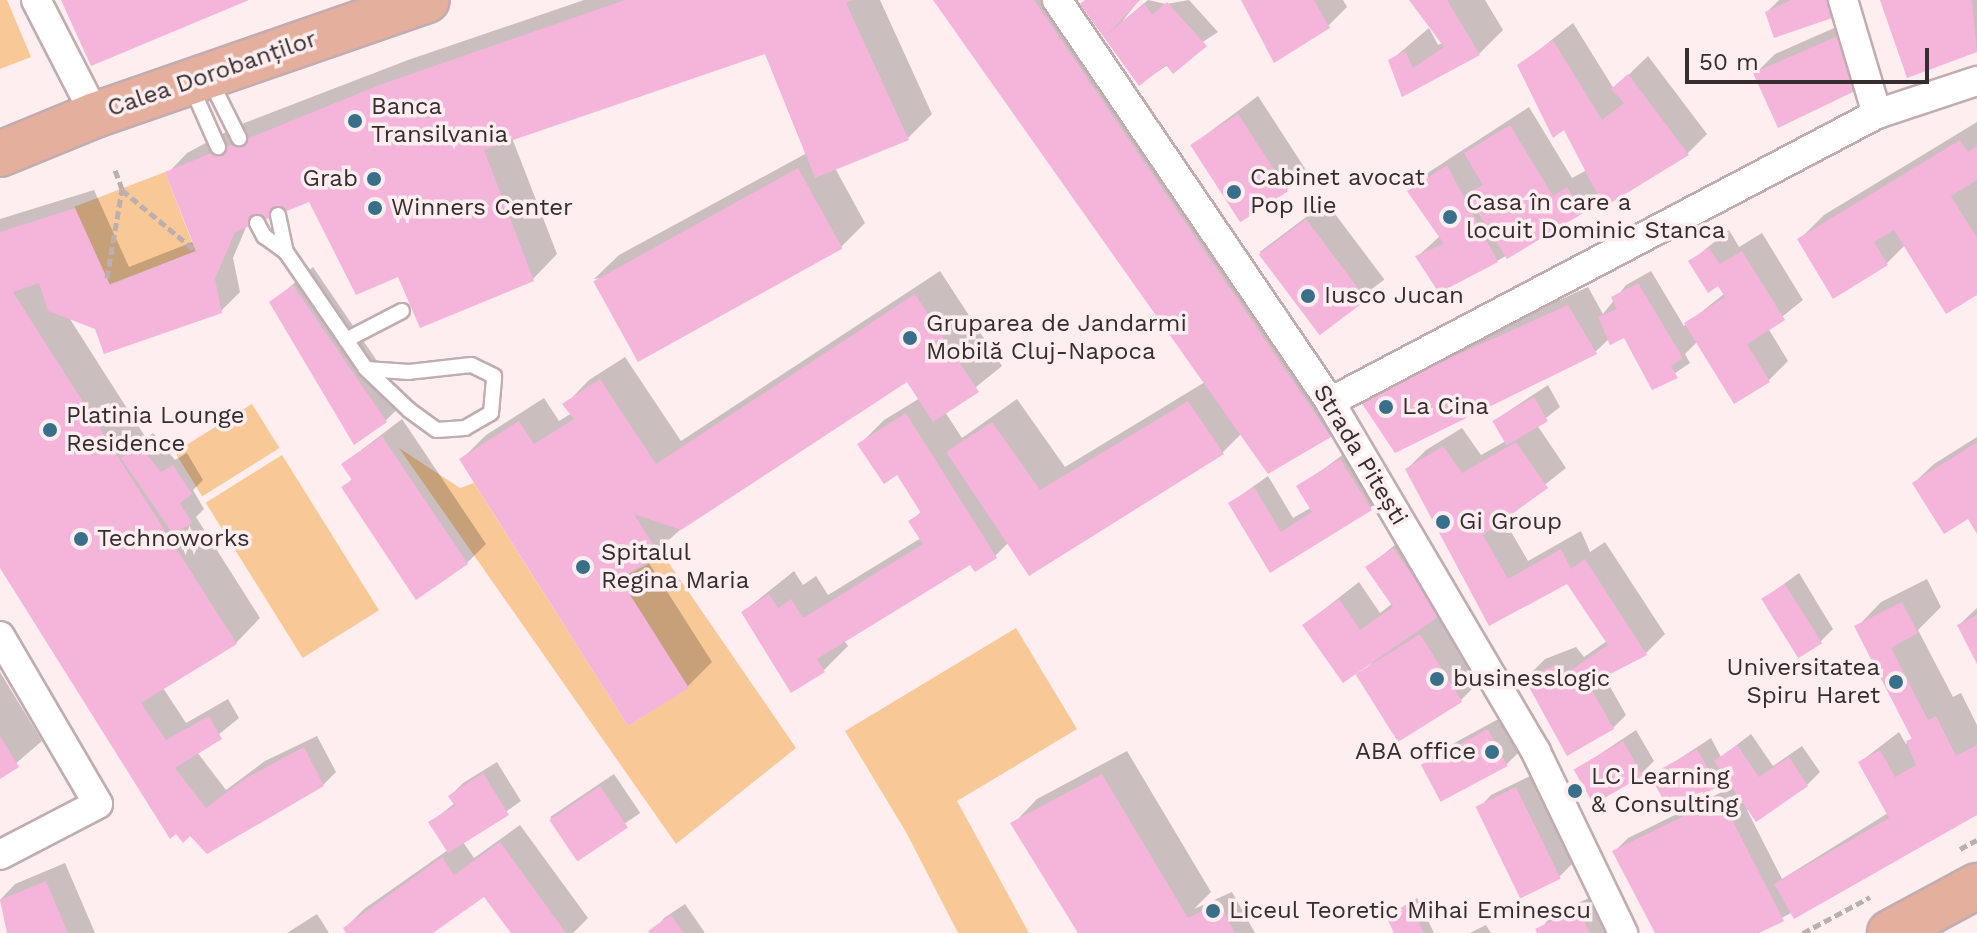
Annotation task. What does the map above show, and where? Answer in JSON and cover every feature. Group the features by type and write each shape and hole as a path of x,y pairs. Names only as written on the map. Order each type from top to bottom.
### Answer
{"main road":[{"name":"Calea Dorobanților","path":"0,154 95,115 427,0"},
{"path":"1890,933 1977,886"}],"street":[{"path":"36,0 95,115"},
{"name":"Strada Pitești","path":"1057,0 1330,402 1536,752 1623,933"},
{"path":"1843,0 1877,114"},
{"path":"1330,402 1877,114 1977,81"},
{"path":"0,636 98,804 0,855"}],"lane":[{"path":"199,78 239,138"},
{"path":"199,78 218,147"},
{"path":"278,215 286,252"},
{"path":"257,223 264,236 286,252 366,369 437,430 465,428 491,413 494,376 471,365 409,372 366,369"},
{"path":"346,340 402,311"}],"path":[{"path":"107,278 122,189 114,167"},
{"path":"122,189 196,251"}],"shaded area":[{"path":"0,0 7,0 31,57 0,69"},
{"path":"165,172 195,251 105,286 74,207"},
{"path":"252,404 280,448 202,496 175,452"},
{"path":"399,448 460,488 474,483 628,726 688,688 620,579 664,556 796,748 676,844"},
{"path":"282,455 379,610 303,658 206,503"},
{"path":"1016,628 1077,729 957,801 1029,933 958,933 906,832 845,731"}],"building":[{"path":"61,0 249,0 91,66"},
{"path":"625,0 853,0 846,3 909,140 815,178 765,54 484,150 534,281 420,328 398,277 356,295 309,202 235,232 215,279 222,313 104,354 95,329 48,311 39,283 13,292 237,644 141,703 166,740 209,716 222,739 175,768 206,808 246,778 304,747 324,786 207,854 190,836 183,843 176,834 170,839 0,568 0,232 75,208 110,285 196,251 165,172 382,84"},
{"path":"933,0 1034,0 1331,437 1268,474"},
{"path":"1085,0 1140,0 1108,34 1144,3 1152,15 1167,2 1207,46 1173,74 1166,65 1139,86 1080,4"},
{"path":"1241,0 1314,0 1330,28 1274,63"},
{"path":"1409,0 1447,0 1480,55 1402,97 1388,60 1405,51 1413,68 1444,47"},
{"path":"1791,0 1829,0 1835,17 1774,38 1765,12"},
{"path":"1880,0 1972,0 1977,52 1907,78"},
{"path":"1840,35 1855,91 1778,128 1753,73"},
{"path":"1553,40 1602,120 1624,103 1611,89 1628,74 1689,155 1604,207 1564,130 1553,138 1517,65"},
{"path":"1238,114 1288,191 1240,222 1190,145"},
{"path":"1510,125 1553,196 1567,187 1583,213 1507,259 1467,194 1483,185 1464,153"},
{"path":"1960,140 1968,152 1977,146 1977,180 1951,196 1977,238 1977,295 1946,314 1894,230 1874,242 1888,265 1833,299 1797,239"},
{"name":"Casa în care a locuit Dominic Stanca","path":"1447,165 1498,262 1439,293 1415,256 1444,244 1407,191"},
{"path":"798,168 843,248 638,362 593,281"},
{"path":"1306,219 1367,300 1320,335 1259,255"},
{"path":"1709,248 1720,264 1742,251 1785,320 1747,344 1770,382 1734,404 1684,323 1725,297 1718,286 1708,293 1688,261"},
{"path":"1638,283 1683,358 1671,366 1678,378 1652,390 1624,338 1610,345 1598,317 1617,309 1611,297"},
{"path":"293,285 387,422 354,445 269,302"},
{"path":"915,294 979,392 933,422 907,382 681,530 634,514 659,554 620,579 689,688 628,726 459,459 519,421 534,444 574,419 562,404 600,379 656,464"},
{"path":"1568,305 1597,354 1395,453 1359,399"},
{"path":"1534,397 1548,421 1506,445 1492,421"},
{"path":"1188,401 1224,454 1029,576 946,452 992,422 1040,490"},
{"path":"906,413 997,558 975,572 970,565 817,659 825,672 791,693 741,612 769,594 778,608 791,599 803,618 923,544 908,521 921,513 897,475 884,484 857,444"},
{"path":"382,436 468,564 416,600 341,487 352,480 341,464"},
{"path":"1516,442 1548,488 1483,535 1508,579 1561,549 1571,569 1585,559 1647,655 1589,685 1614,729 1567,756 1524,678 1556,665 1564,675 1608,645 1567,584 1489,626 1405,469 1443,446 1462,473"},
{"path":"1977,442 1977,534 1968,519 1944,534 1912,483"},
{"path":"139,445 161,472 173,465 192,494 180,503 192,523 173,534 121,458"},
{"path":"1340,459 1372,510 1270,573 1228,503 1254,487 1281,532 1312,512 1296,486"},
{"path":"1393,548 1441,615 1343,683 1302,625 1339,599 1360,630 1393,607 1365,567"},
{"path":"1785,584 1822,643 1798,658 1761,599"},
{"path":"1902,602 1918,633 1891,648 1928,720 1936,716 1956,756 1977,745 1977,815 1794,919 1774,884 1889,818 1858,762 1880,750 1895,777 1916,765 1906,741 1912,739 1854,626"},
{"path":"1977,615 1977,664 1957,625"},
{"path":"1420,634 1462,702 1398,742 1356,674"},
{"path":"1488,729 1508,766 1441,802 1421,765"},
{"path":"0,736 19,767 0,779"},
{"path":"1623,741 1643,776 1594,804 1574,770"},
{"path":"1737,745 1759,777 1789,757 1808,786 1756,822 1714,761"},
{"path":"1697,749 1718,787 1671,813 1650,775"},
{"path":"483,773 509,815 448,853 428,822 455,806 448,796"},
{"path":"1102,774 1188,918 1219,903 1235,933 1078,933 1010,823"},
{"path":"600,786 628,827 577,862 549,820"},
{"path":"1516,787 1561,879 1520,898 1476,807"},
{"path":"1721,798 1784,921 1759,933 1655,933 1612,851"},
{"path":"500,842 566,933 511,933 484,897 433,933 346,933 343,928 442,857 454,875"},
{"path":"46,881 68,933 7,933 0,900"},
{"path":"1410,903 1424,933 1394,933 1386,916"},
{"path":"1578,908 1590,933 1537,933 1535,929"},
{"path":"671,915 684,933 648,931"}],"place":[{"name":"Banca Transilvania","path":"355,121"},
{"name":"Grab","path":"374,179"},
{"name":"Cabinet avocat Pop Ilie","path":"1234,192"},
{"name":"Winners Center","path":"375,208"},
{"name":"Casa în care a locuit Dominic Stanca","path":"1450,217"},
{"name":"Iusco Jucan","path":"1308,296"},
{"name":"Gruparea de Jandarmi Mobilă Cluj-Napoca","path":"910,338"},
{"name":"La Cina","path":"1386,407"},
{"name":"Platinia Lounge Residence","path":"50,430"},
{"name":"Gi Group","path":"1443,522"},
{"name":"Technoworks","path":"81,539"},
{"name":"Spitalul Regina Maria","path":"583,567"},
{"name":"businesslogic","path":"1437,679"},
{"name":"Universitatea Spiru Haret","path":"1896,682"},
{"name":"ABA office","path":"1492,752"},
{"name":"LC Learning & Consulting","path":"1575,791"},
{"name":"Liceul Teoretic Mihai Eminescu","path":"1213,911"}]}
